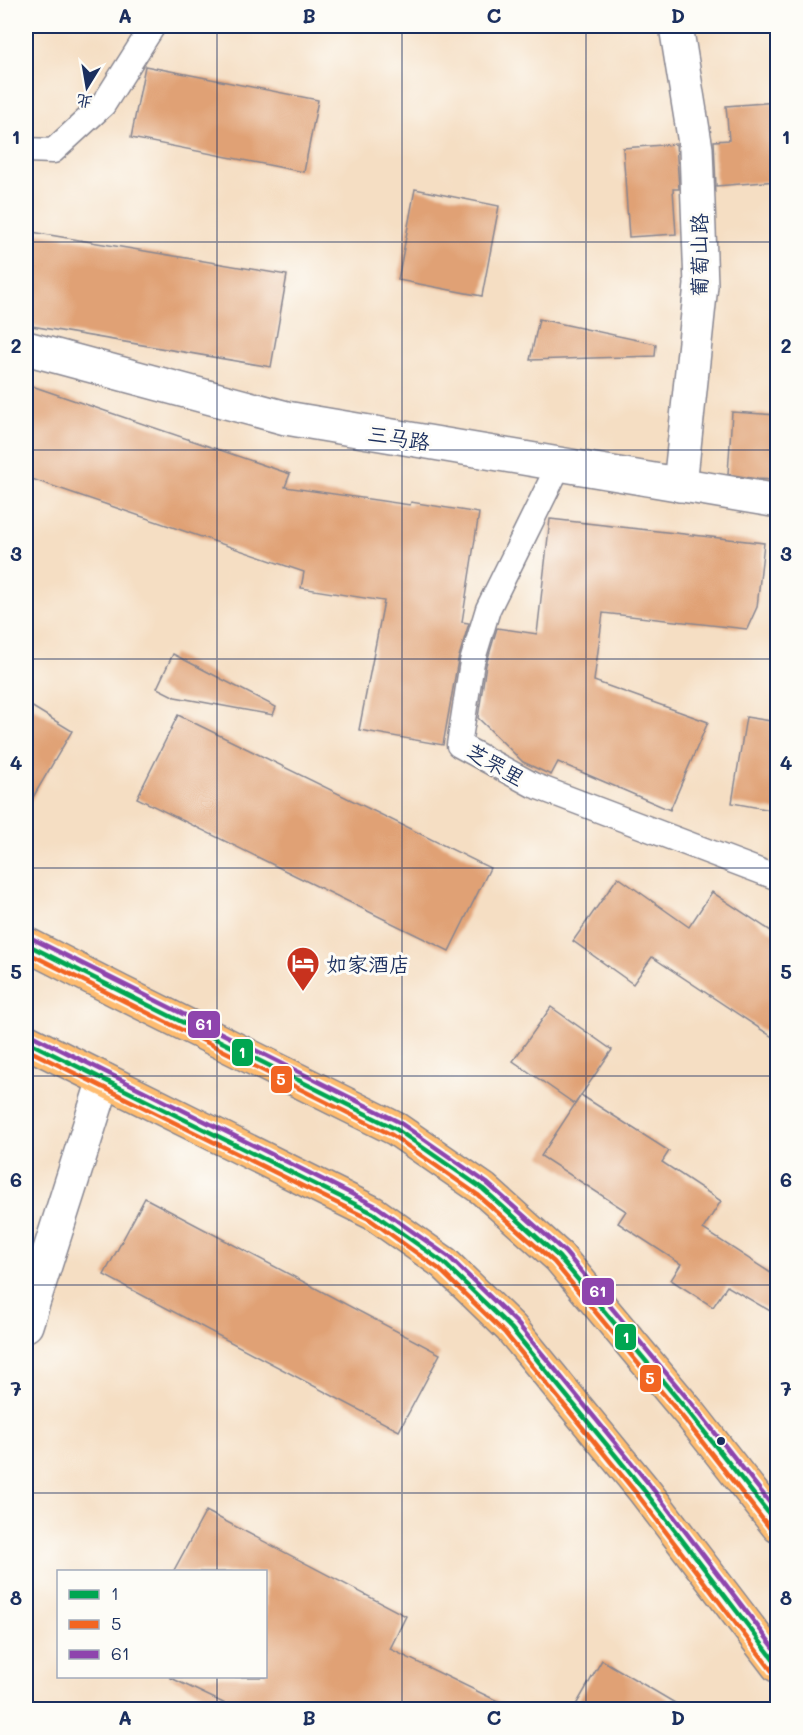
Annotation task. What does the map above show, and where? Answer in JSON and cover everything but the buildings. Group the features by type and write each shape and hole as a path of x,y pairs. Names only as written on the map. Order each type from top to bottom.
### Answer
{"main road":[{"path":"26,944 396,1129 483,1189 559,1257 691,1415 777,1526"},
{"path":"26,1041 373,1213 444,1263 518,1337 643,1489 777,1666"}],"street":[{"name":"葡萄山路","path":"676,26 696,149 701,285 680,485"},
{"name":"三马路","path":"26,348 286,418 777,501"},
{"path":"26,1324 104,1080"}],"lane":[{"path":"26,150 53,151 103,105 153,26"},
{"name":"芝罘里","path":"560,464 488,609 472,662 459,745 533,785 777,878"}],"transit line":[{"name":"61","path":"29,937 399,1122 487,1183 565,1252 697,1410 778,1513"},
{"name":"1","path":"26,944 396,1129 483,1189 559,1257 691,1415 778,1525"},
{"name":"5","path":"26,952 392,1135 478,1195 554,1262 685,1420 772,1531"},
{"name":"61","path":"29,1034 376,1206 449,1257 517,1323 649,1484 778,1653"},
{"name":"1","path":"26,1041 373,1213 444,1263 511,1328 643,1489 778,1665"},
{"name":"5","path":"26,1049 369,1219 439,1269 505,1333 637,1494 772,1671"}],"place":[{"name":"如家酒店","path":"303,992"}]}
